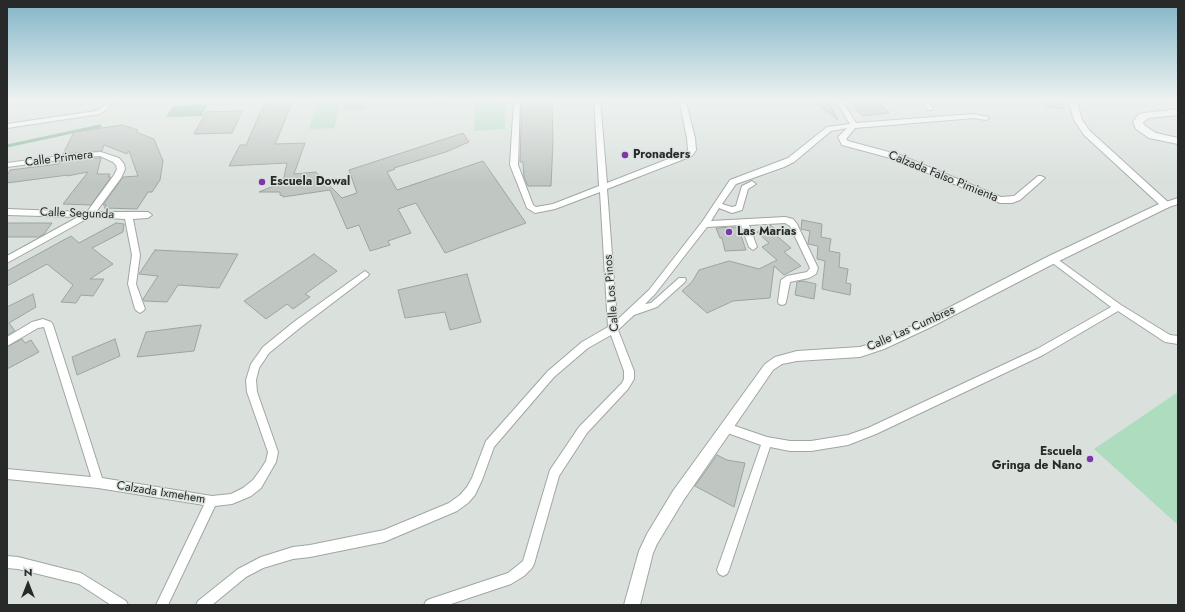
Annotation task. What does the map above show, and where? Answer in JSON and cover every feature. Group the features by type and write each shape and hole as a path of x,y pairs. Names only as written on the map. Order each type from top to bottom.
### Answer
{"main road":[{"path":"1141,128 1153,136 1178,141"}],"street":[{"path":"516,128 514,165 530,206 535,210 543,210 604,188 690,154 692,150 689,128"},
{"name":"Calle Los Pinos","path":"430,605 510,578 520,572 528,564 554,474 583,430 625,386 629,379 628,371 613,330 599,128"},
{"path":"202,605 242,573 261,563 293,553 384,536 453,507 471,490 490,444 551,374 585,345 613,330 652,292 705,224 733,182 791,160 818,137 830,129 839,128"},
{"name":"Calzada Falso Pimienta","path":"851,128 842,137 845,143 897,157 1000,200 1012,200 1017,198 1041,178"},
{"path":"1083,128 1087,133 1166,206 1178,201"},
{"name":"Calle Primera","path":"7,165 91,154 101,154 116,160 120,164 121,169 118,176 90,214"},
{"path":"717,205 732,210 739,208 745,188 752,184"},
{"name":"Calle Las Cumbres","path":"632,605 646,551 652,538 678,496 769,367 779,360 797,356 860,352 880,346 928,324 1054,259 1166,206"},
{"name":"Calle Segunda","path":"7,212 129,216 148,215"},
{"path":"7,260 90,214"},
{"path":"129,216 136,255 132,284 140,309"},
{"path":"705,224 785,220 790,221 793,224 814,268 813,272 809,275 787,279 784,282 782,302"},
{"path":"744,222 753,247"},
{"path":"1054,259 1118,307 1168,339 1178,340"},
{"name":"Calzada Ixmehem","path":"7,474 98,483 212,501 232,499 247,492 257,484 271,462 273,452 252,392 251,380 254,367 266,350 365,274"},
{"path":"630,313 654,305 682,280"},
{"path":"726,428 767,442 790,446 811,446 848,440 872,431 1040,352 1118,307"},
{"path":"7,342 35,325 43,323 48,325 98,483"},
{"path":"723,570 767,442"},
{"path":"162,605 212,501"},
{"path":"7,562 18,563 81,579 122,605"}],"shaded area":[{"path":"309,128 334,128 334,128 309,129"},
{"path":"474,128 505,128 505,129 474,131"},
{"path":"1178,392 1178,525 1094,449"}],"building":[{"path":"104,128 130,128 138,130 136,132 154,139 163,161 160,180 152,192 148,192 137,209 104,208 106,205 103,205 123,177 138,176 129,151 127,154 104,145 102,151 63,154 74,132"},
{"path":"198,128 234,128 232,133 194,134"},
{"path":"254,128 282,128 275,144 305,143 294,174 316,172 342,198 357,193 349,170 463,133 469,142 446,152 394,168 395,169 387,172 397,190 483,161 526,223 445,253 416,203 398,209 411,233 388,241 390,245 370,251 359,225 347,229 330,190 283,197 280,195 280,192 259,192 283,182 287,163 229,166 240,145 246,145"},
{"path":"521,128 553,128 551,186 528,186 524,177 523,162 520,162"},
{"path":"82,158 101,158 97,174 110,174 108,177 111,177 91,205 63,204 88,172 7,183 7,176 10,170 59,164 60,161"},
{"path":"802,220 822,224 821,237 831,239 829,251 840,253 839,267 848,269 846,283 851,284 850,295 822,289 825,261 817,259 818,246 808,244 810,231 801,229"},
{"path":"7,223 52,223 44,234 39,237 7,237"},
{"path":"116,223 124,224 123,232 92,248 113,264 90,279 104,279 93,296 81,295 76,303 61,302 73,285 47,264 7,286 7,271 71,236 79,243"},
{"path":"770,225 782,234 777,236 791,248 784,252 801,266 784,275 774,266 770,298 733,301 707,313 682,291 692,282 699,270 729,261 759,269 777,260 762,247 769,243 757,232"},
{"path":"738,227 746,250 725,251 722,238 720,238 716,228"},
{"path":"155,250 238,254 219,288 178,285 167,302 144,301 143,299 158,276 139,274"},
{"path":"314,254 337,271 305,294 310,297 293,309 287,304 266,319 244,301"},
{"path":"467,274 481,322 450,330 445,312 405,318 398,290"},
{"path":"803,281 816,284 814,299 795,295 797,282"},
{"path":"33,294 36,307 9,323 15,331 7,335 7,307"},
{"path":"201,325 194,351 137,357 146,332"},
{"path":"22,339 25,343 31,340 39,352 7,369 7,347"},
{"path":"115,339 120,356 77,375 72,357"},
{"path":"717,455 727,460 745,463 734,507 695,486"}],"waterway":[{"path":"7,146 93,128"}],"place":[{"name":"Pronaders","path":"625,155"},
{"name":"Escuela Dowal","path":"262,182"},
{"name":"Las Marias","path":"729,232"},
{"name":"Escuela Gringa de Nano","path":"1090,459"}]}
